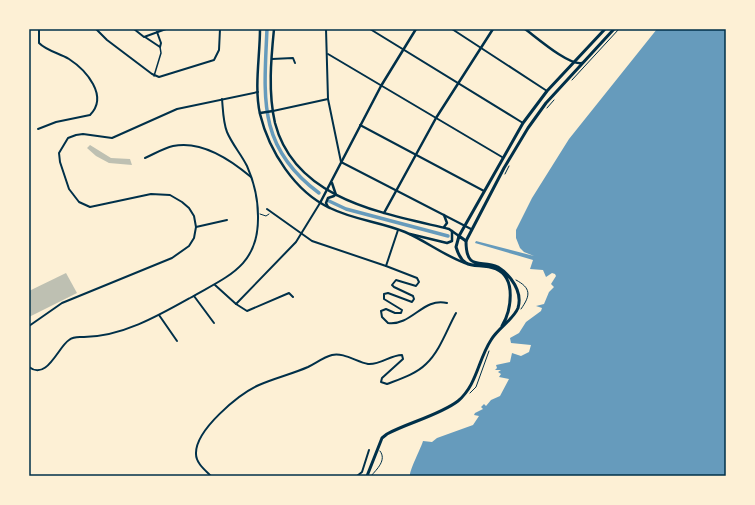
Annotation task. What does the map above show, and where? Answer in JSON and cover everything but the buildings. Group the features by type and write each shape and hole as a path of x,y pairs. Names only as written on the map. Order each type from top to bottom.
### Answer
{"main road":[{"path":"260,29 258,92 260,113 269,138 282,164 306,191 320,203 350,217 447,243 452,241 452,231"},
{"path":"274,29 272,59 273,111 279,135 288,153 303,172 327,191 350,202 384,213 452,231 466,241"},
{"path":"320,203 381,86 416,29"},
{"path":"384,213 436,118 493,29"},
{"path":"525,29 574,63 583,63"},
{"path":"465,263 458,254 456,244 502,157 523,123 548,91 605,29"},
{"path":"367,476 382,438 387,434 453,404 466,392 473,382 491,340 515,312 519,303 517,289 511,278 498,267 475,263 467,253 466,241 471,229 528,128 546,103 614,29"},
{"path":"260,113 273,111"},
{"path":"332,182 336,196"},
{"path":"329,208 326,203 328,198 331,196 336,196"},
{"path":"443,228 447,223 444,215"},
{"path":"405,232 439,251 465,263 476,267 493,268 500,271 508,283 510,302 508,314 502,326"},
{"path":"510,302 514,306 519,303"}],"street":[{"path":"38,129 56,122 90,115 96,107 97,96 96,88 90,79 75,64 45,48 39,43 39,29"},
{"path":"96,29 107,40 154,76 164,76 214,60 218,55 220,29"},
{"path":"134,29 160,48"},
{"path":"144,37 166,29"},
{"path":"326,29 328,54 328,99 341,162 471,229"},
{"path":"370,29 523,123"},
{"path":"452,29 548,91"},
{"path":"154,76 161,53 161,43 157,32"},
{"path":"328,54 502,157"},
{"path":"272,59 293,58 295,63"},
{"path":"29,326 62,303 178,254 189,246 194,238 196,227 194,216 189,208 176,197 170,195 151,194 100,206 90,207 82,204 76,199 69,189 60,162 59,153 63,144 68,138 83,134 112,138 177,109 258,92"},
{"path":"29,367 35,370 51,364 61,347 73,337 104,335 138,324 159,315 215,285 236,270 253,250 258,228 257,208 252,178 227,131 222,99"},
{"path":"273,111 328,99"},
{"path":"360,125 484,191"},
{"path":"145,158 172,146 188,146 216,154 228,160 252,178"},
{"path":"236,304 280,260 302,234 320,203"},
{"path":"267,209 302,234 321,245 414,276 419,282 416,286 400,280 393,282 394,288 411,295 414,299 412,302 385,293 384,298 402,308 402,311 398,314 386,309 383,310 381,314 385,321 393,324 402,322 431,303 447,303"},
{"path":"196,227 226,220"},
{"path":"386,266 398,230"},
{"path":"215,285 236,304 248,312 289,293 294,297"},
{"path":"194,296 214,323"},
{"path":"211,476 197,461 196,454 200,439 212,422 223,411 250,390 266,382 307,367 331,355 339,355 368,364 376,364 402,355 403,359 395,368 382,378 381,382 387,384 415,372 426,364 440,344 456,313"},
{"path":"159,315 177,341"},
{"path":"357,476 363,470 369,450"}],"path":[{"path":"569,84 619,29"},
{"path":"545,110 555,98"},
{"path":"505,174 511,163"},
{"path":"257,208 262,216 266,216 272,212"},
{"path":"514,279 524,284 528,290 527,299 520,310"},
{"path":"469,394 476,386 489,351"},
{"path":"371,476 383,460 383,454 380,450 381,447"}],"water":[{"path":"657,29 726,29 726,476 410,476 411,469 423,441 432,442 437,438 473,425 479,416 474,415 475,413 483,409 481,407 484,404 486,406 491,400 500,396 509,379 499,377 501,374 498,372 501,370 495,370 497,368 496,365 510,362 512,353 521,356 529,352 531,345 511,343 510,338 519,333 526,322 541,311 542,308 536,306 544,304 549,292 554,287 551,284 556,276 555,274 552,273 546,277 543,270 530,269 533,260 475,243 476,241 534,256 524,252 520,248 516,238 516,230 532,198 569,139"}],"waterway":[{"path":"267,29 265,77 266,99 269,120 275,139 284,158 299,176 319,193"},
{"path":"329,201 346,209 448,236"}]}
